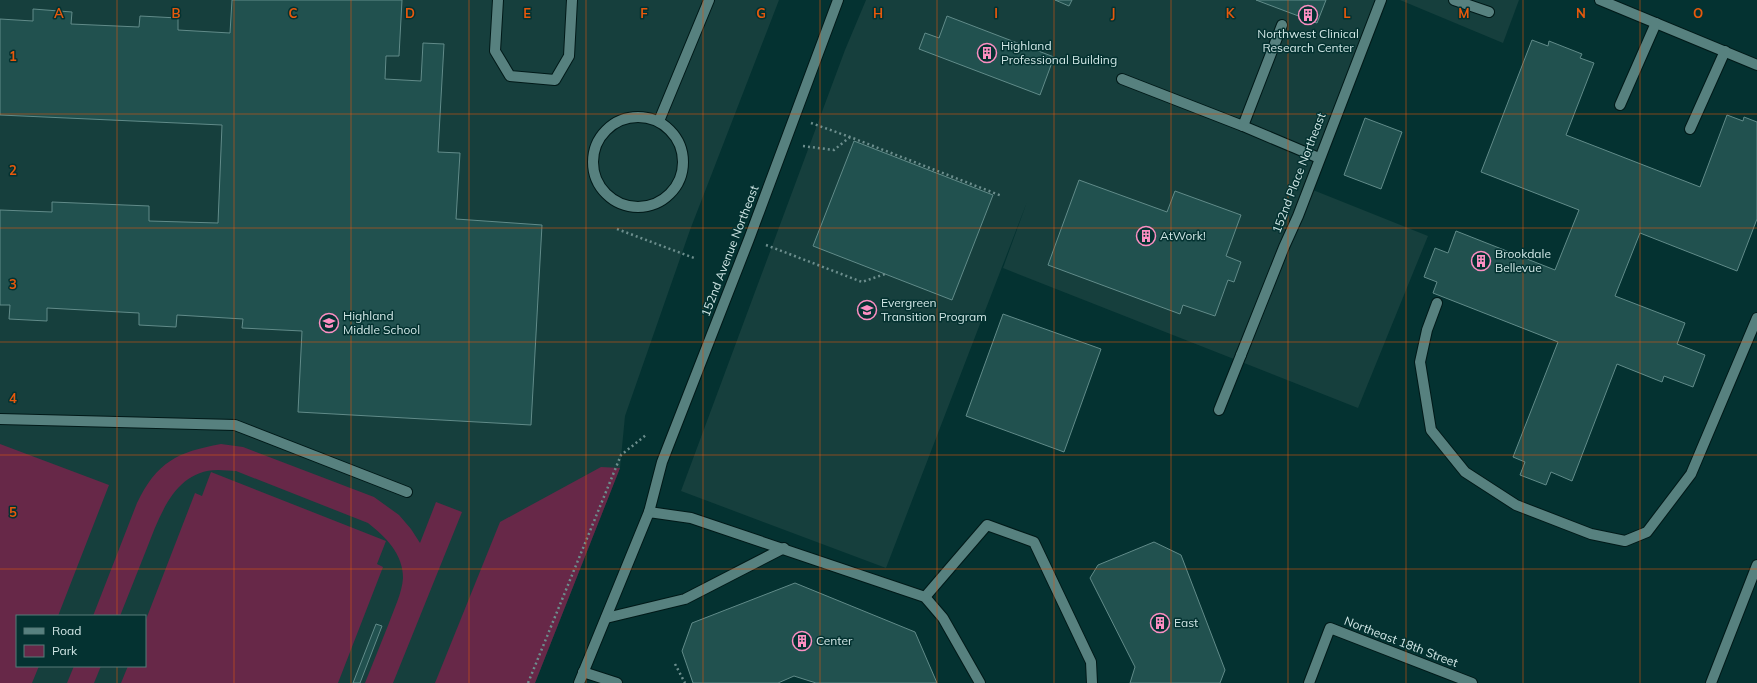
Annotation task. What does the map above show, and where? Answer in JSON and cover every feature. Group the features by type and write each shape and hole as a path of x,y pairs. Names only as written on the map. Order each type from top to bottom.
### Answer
{"street":[{"path":"498,0 495,51 510,76 555,80 569,56 572,0"},
{"path":"659,121 709,0"},
{"name":"152nd Avenue Northeast","path":"579,683 649,512 662,462 749,239 838,0"},
{"name":"152nd Place Northeast","path":"1219,410 1284,247 1298,216 1319,158 1381,0"},
{"path":"1454,0 1489,12"},
{"path":"1600,0 1757,65"},
{"path":"1620,105 1656,23"},
{"path":"1243,126 1282,24"},
{"path":"1690,129 1725,51"},
{"path":"1122,79 1243,126 1319,158"},
{"path":"645,116 659,121 671,130 680,143 684,157 683,172 677,186 667,197 654,205 638,208 623,205 610,198 600,187 594,174 592,158 596,144 604,131 616,122 630,117 645,116"},
{"path":"1437,303 1427,330 1420,362 1431,430 1465,472 1516,505 1591,534 1625,541 1647,532 1691,474 1757,318"},
{"path":"0,419 236,425 407,492"},
{"path":"649,512 691,518 784,548 925,597 943,618 980,683"},
{"path":"925,597 987,525 1034,542 1091,662 1092,683"},
{"path":"606,618 685,599 784,548"},
{"path":"1711,683 1757,565"},
{"name":"Northeast 18th Street","path":"1309,683 1330,628 1472,683"},
{"path":"583,672 617,683"}],"path":[{"path":"810,123 1002,196"},
{"path":"802,146 834,150 850,137"},
{"path":"617,229 694,258"},
{"path":"763,244 862,282 885,274"},
{"path":"528,683 621,455 646,435"},
{"path":"675,664 685,683"}],"shaded area":[{"name":"Highland Middle School","path":"0,0 779,0 690,230 625,416 620,468 535,683 0,683"},
{"path":"866,0 1381,0 1308,188 1428,236 1358,408 1003,268 1027,202 886,568 681,491 845,50"},
{"path":"1400,0 1519,0 1503,43"}],"green space":[{"path":"0,444 109,485 58,615 16,615 16,667 39,667 32,683 0,683"},
{"path":"221,444 243,447 374,497 399,515 420,543 436,502 462,512 393,683 365,683 395,607 403,578 400,561 387,540 368,523 236,471 218,470 203,472 180,486 164,509 120,615 93,615 137,503 152,478 161,468 180,455"},
{"path":"601,467 620,468 535,683 435,683 500,522"},
{"path":"211,472 386,541 377,564 383,567 338,683 121,683 128,667 146,667 146,619 195,493 202,496"},
{"path":"74,667 101,667 94,683 67,683"}],"building":[{"path":"232,0 402,0 399,56 386,56 385,79 421,81 423,43 444,44 438,152 460,153 456,219 542,225 531,425 298,412 302,331 242,328 243,319 177,315 176,327 139,325 139,313 47,308 47,321 9,319 10,305 0,305 0,210 52,212 52,202 149,206 149,221 218,223 222,125 0,115 0,19 33,21 33,9 72,12 71,24 139,27 140,16 178,18 178,30 230,33"},
{"path":"1055,0 1072,0 1069,6"},
{"name":"Northwest Clinical Research Center","path":"1256,0 1326,0 1317,23"},
{"name":"Highland Professional Building","path":"947,16 1054,57 1040,95 919,49 925,33 939,38"},
{"name":"Brookdale Bellevue","path":"1532,40 1548,46 1549,41 1582,54 1580,58 1594,63 1566,135 1700,187 1727,115 1743,121 1744,117 1757,122 1757,219 1737,271 1640,233 1615,296 1685,323 1677,344 1705,355 1693,387 1664,376 1662,382 1617,364 1572,481 1551,472 1546,485 1520,475 1525,462 1513,457 1558,342 1433,293 1437,282 1424,277 1435,248 1448,253 1456,231 1555,270 1579,210 1481,172"},
{"path":"1365,118 1402,132 1381,189 1344,175"},
{"name":"Evergreen Transition Program","path":"854,141 993,195 952,300 813,246"},
{"name":"AtWork!","path":"1079,180 1167,212 1175,191 1241,215 1226,256 1241,262 1234,282 1228,280 1215,316 1183,305 1180,314 1048,265"},
{"path":"1003,314 1101,349 1064,452 966,416"},
{"name":"East","path":"1154,542 1181,555 1225,670 1220,683 1130,683 1135,667 1090,578 1098,565"},
{"name":"Center","path":"795,583 915,632 937,683 816,683 794,676 778,683 693,683 682,651 692,623"},
{"path":"376,624 382,626 360,683 353,683"}],"place":[{"name":"Northwest Clinical Research Center","path":"1308,15"},
{"name":"Highland Professional Building","path":"987,53"},
{"name":"AtWork!","path":"1146,236"},
{"name":"Brookdale Bellevue","path":"1481,261"},
{"name":"Evergreen Transition Program","path":"867,310"},
{"name":"Highland Middle School","path":"329,323"},
{"name":"East","path":"1160,623"},
{"name":"Center","path":"802,641"}]}
